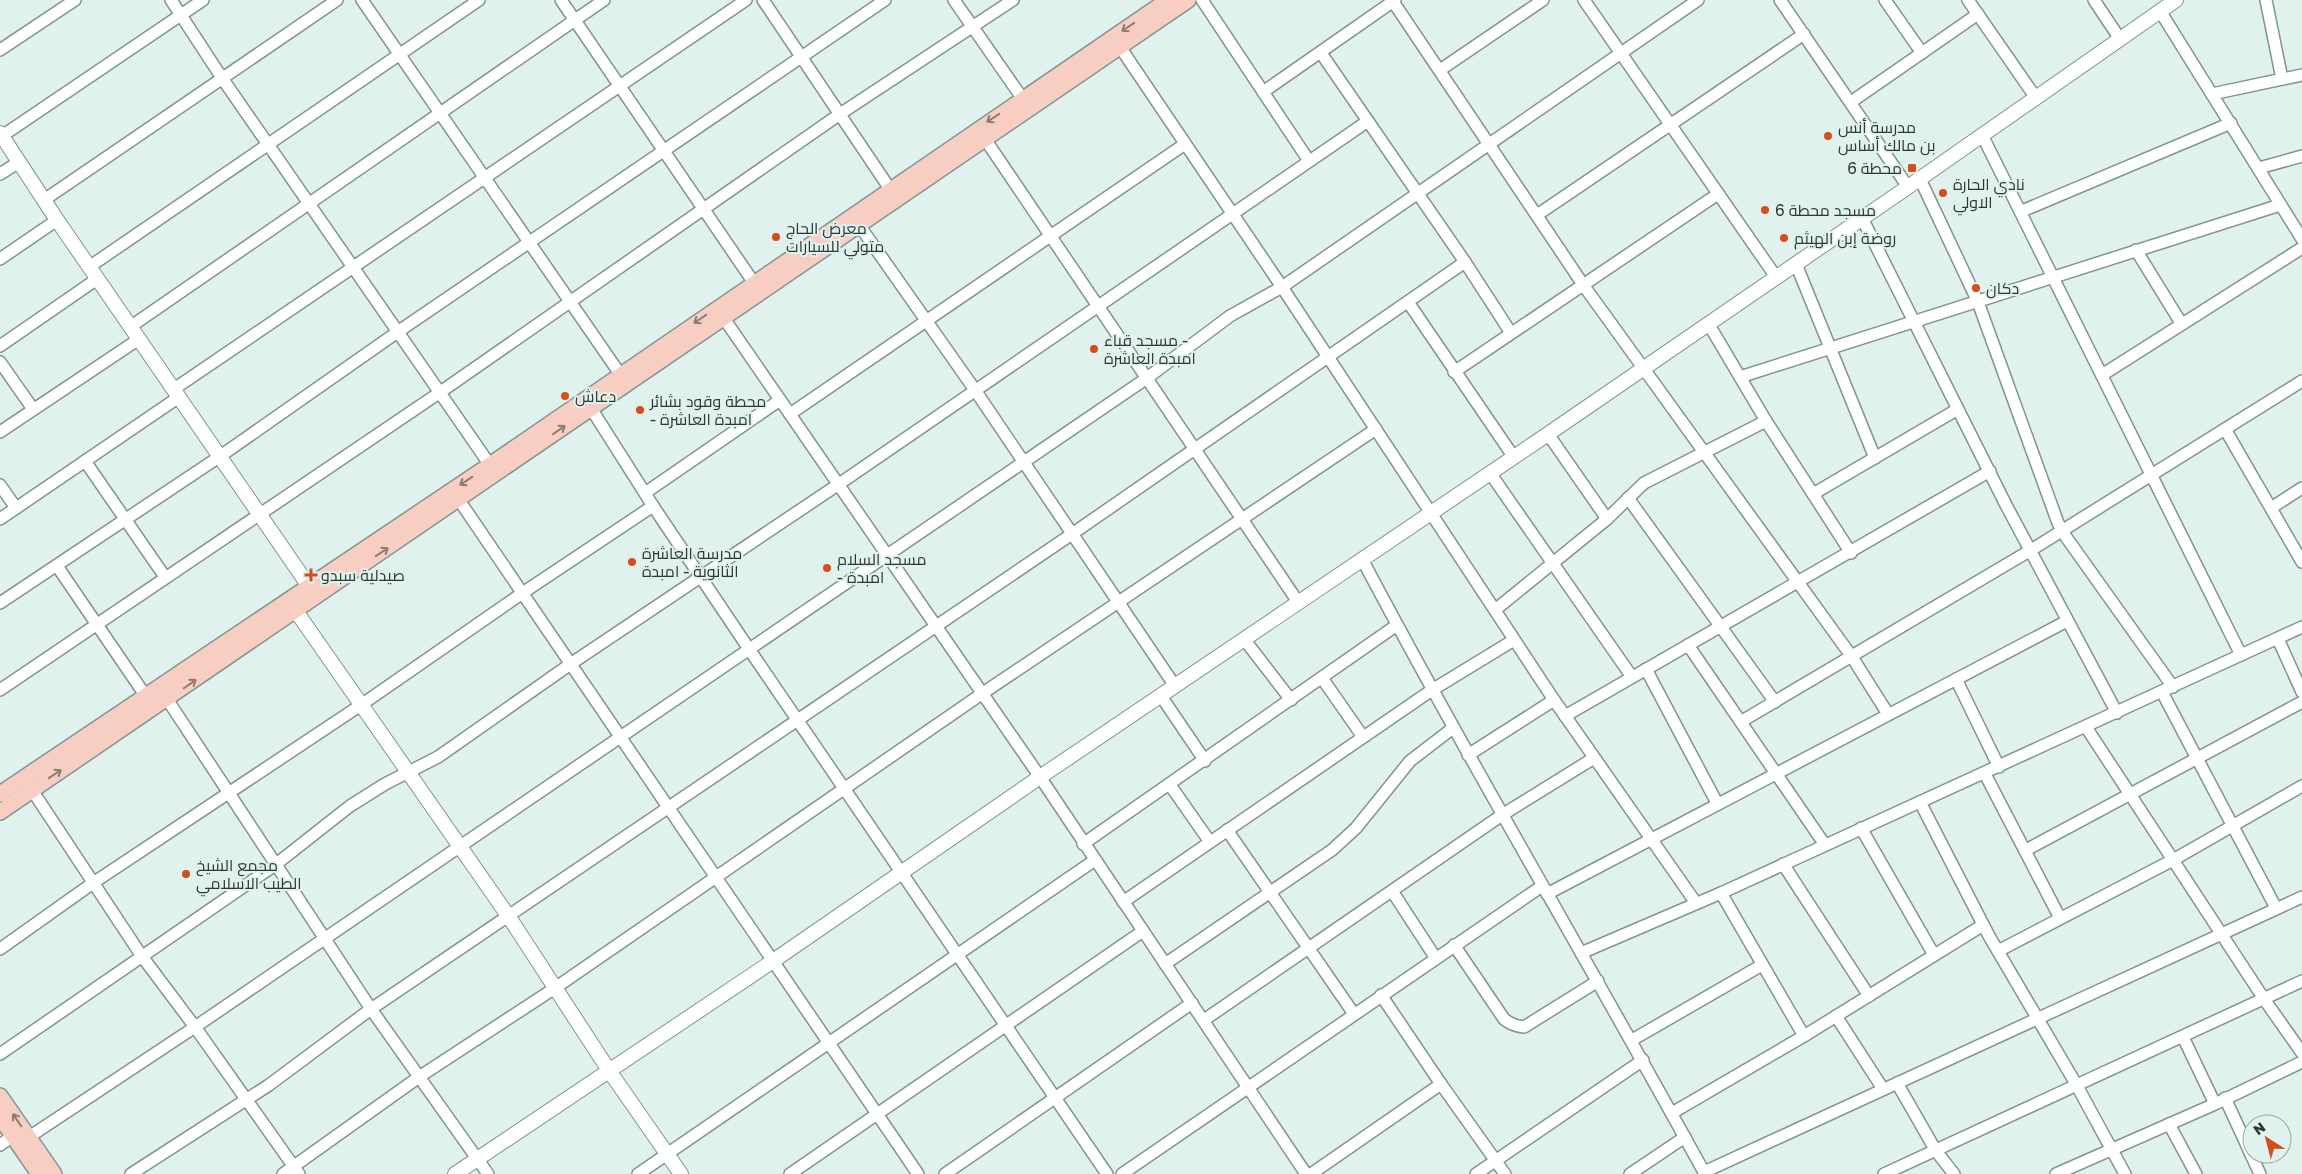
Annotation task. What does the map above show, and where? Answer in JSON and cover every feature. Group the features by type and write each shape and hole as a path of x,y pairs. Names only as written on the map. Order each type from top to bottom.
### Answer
{"main road":[{"path":"312,592 459,500 588,403 665,350 754,283 890,189 1120,47 1188,0"},
{"path":"0,812 167,699 292,606 490,464 588,403 620,374 723,317 984,139 1026,104 1158,3"},
{"path":"0,794 146,695 292,606"},
{"path":"0,1096 54,1174"},
{"path":"0,1118 39,1174"}],"street":[{"path":"0,50 75,0"},
{"path":"171,0 267,144 490,464"},
{"path":"202,0 1,134 97,279 312,592"},
{"path":"44,200 337,0"},
{"path":"362,0 569,303 620,374"},
{"path":"89,266 479,0"},
{"path":"561,0 754,283"},
{"path":"130,327 308,202 440,114 604,0"},
{"path":"0,519 85,461 353,266 746,0"},
{"path":"763,0 890,189"},
{"path":"0,603 219,457 399,331 885,0"},
{"path":"954,0 1026,104"},
{"path":"0,690 96,623 260,515 840,114 1012,0"},
{"path":"1202,0 1309,161"},
{"path":"1263,92 1321,53 1393,0 1584,286 1852,657 1888,714"},
{"path":"1440,70 1543,0"},
{"path":"1584,0 1776,277"},
{"path":"28,1138 195,1027 888,555 1023,460 1146,378 1230,316 1282,287 1487,143 1698,0"},
{"path":"1780,0 1908,187"},
{"path":"1885,0 1922,53"},
{"path":"1968,0 2036,98"},
{"path":"2094,0 2120,40"},
{"path":"455,1174 773,962 1040,777 1548,434 1920,179 2176,0"},
{"path":"2266,0 2282,79"},
{"path":"2160,11 2259,168 2280,205 2301,234"},
{"path":"1851,102 1978,14"},
{"path":"1537,215 1804,34"},
{"path":"1120,47 1282,287 1554,700 1649,839 1696,903"},
{"path":"1321,53 1465,262 1511,333"},
{"path":"2212,94 2302,76"},
{"path":"0,1054 141,955 275,865 350,806 385,784 438,757 572,663 839,484 1368,121"},
{"path":"2022,212 2231,123"},
{"path":"1982,135 2054,276 2150,475 2241,655"},
{"path":"984,139 1298,602"},
{"path":"790,414 1185,144"},
{"path":"2259,168 2302,156"},
{"path":"0,174 19,162"},
{"path":"1920,179 1978,302 2062,531 2168,689 2198,757 2276,908"},
{"path":"1454,372 1718,194"},
{"path":"1740,377 1831,350 2054,276 2280,205"},
{"path":"1862,218 1990,472 2117,713"},
{"path":"0,259 57,220"},
{"path":"859,225 1023,460 1175,686"},
{"path":"2102,375 2181,323 2302,248"},
{"path":"2136,250 2181,323"},
{"path":"131,1174 247,1100 371,1009 1072,534 1465,262"},
{"path":"1796,264 1875,458"},
{"path":"2,340 97,279"},
{"path":"1408,302 1513,456"},
{"path":"723,317 983,693 1306,1174"},
{"path":"1708,323 1766,421 1851,553"},
{"path":"0,432 139,339"},
{"path":"0,362 33,410"},
{"path":"1742,721 2031,550 2302,381"},
{"path":"645,493 780,400"},
{"path":"588,403 700,577 1107,1174"},
{"path":"1813,494 1958,409"},
{"path":"1495,610 1555,564 1656,475 1766,421"},
{"path":"283,1174 296,1170 419,1077 555,988 983,693 1376,429"},
{"path":"2225,429 2302,562"},
{"path":"1548,434 1607,519"},
{"path":"85,461 165,577"},
{"path":"1565,716 1990,472"},
{"path":"1490,473 1632,676"},
{"path":"0,485 16,508"},
{"path":"2271,508 2302,488"},
{"path":"1628,498 1775,702"},
{"path":"459,500 524,592 620,737 669,806 918,1174"},
{"path":"0,949 93,883 361,705 524,592 653,506"},
{"path":"1362,559 1468,755 1632,1040 1705,1173 1883,1089 2038,1020 2302,897"},
{"path":"57,566 146,695"},
{"path":"292,606 509,917 610,1072 681,1174"},
{"path":"1122,1174 1435,957 1544,890 1649,839 2067,621"},
{"path":"1083,844 1205,761 1397,625"},
{"path":"1581,953 1721,893 1861,828 1985,774 2302,627"},
{"path":"1244,639 1291,700"},
{"path":"2278,639 2302,692"},
{"path":"1123,902 1432,690 1514,640"},
{"path":"1688,645 1777,772 1824,845"},
{"path":"1646,669 1717,803"},
{"path":"1322,678 1363,738"},
{"path":"1956,679 1999,767"},
{"path":"1161,696 1205,761"},
{"path":"167,699 371,1009 488,1174"},
{"path":"1468,755 1554,700"},
{"path":"2026,850 2302,702"},
{"path":"2086,727 2264,999 2302,1053"},
{"path":"1165,964 1323,857 1356,828 1410,761 1453,728"},
{"path":"1204,1020 1502,815 1594,758"},
{"path":"1985,774 2060,918"},
{"path":"1170,785 1210,842"},
{"path":"1998,951 2173,860 2302,786"},
{"path":"32,790 141,955 195,1027 296,1170"},
{"path":"1920,802 1983,925 2076,1084 2125,1174"},
{"path":"1861,828 1934,955"},
{"path":"1227,830 1354,1014"},
{"path":"638,1174 1095,860"},
{"path":"1783,864 1869,996"},
{"path":"1392,891 1435,957"},
{"path":"1721,893 1804,1036"},
{"path":"1672,1113 1804,1036 1983,925"},
{"path":"790,1174 1143,931"},
{"path":"1454,945 1510,1024 1524,1027 1598,981"},
{"path":"1632,1040 1762,965"},
{"path":"1884,1174 2076,1084 2302,982"},
{"path":"1381,995 1505,1174"},
{"path":"946,1174 1192,1003"},
{"path":"1836,1016 1883,1089"},
{"path":"2183,1037 2260,1174"},
{"path":"1476,1174 1643,1060"},
{"path":"2056,1174 2220,1101 2302,1062"},
{"path":"1897,1083 1936,1151 1954,1174"},
{"path":"1310,1174 1441,1084"},
{"path":"2169,1124 2196,1174"},
{"path":"0,1145 13,1136"},
{"path":"1630,1174 1685,1137"}],"place":[{"name":"مدرسة أنس بن مالك أساس","path":"1828,136"},
{"name":"محطة 6","path":"1912,168"},
{"name":"نادي الحارة الاولي","path":"1943,193"},
{"name":"مسجد محطة 6","path":"1765,210"},
{"name":"معرض الحاج متولي للسيارات","path":"776,237"},
{"name":"روضة إبن الهيثم","path":"1784,238"},
{"name":"دكان","path":"1976,288"},
{"name":"مسجد قباء - امبدة العاشرة","path":"1094,349"},
{"name":"دعاش","path":"565,396"},
{"name":"محطة وقود بشائر - امبدة العاشرة","path":"640,410"},
{"name":"مدرسة العاشرة الثانوية - امبدة","path":"632,562"},
{"name":"مسجد السلام - امبدة","path":"827,568"},
{"name":"صيدلية سبدو","path":"311,575"},
{"name":"مجمع الشيخ الطيب الاسلامي","path":"186,874"}]}
